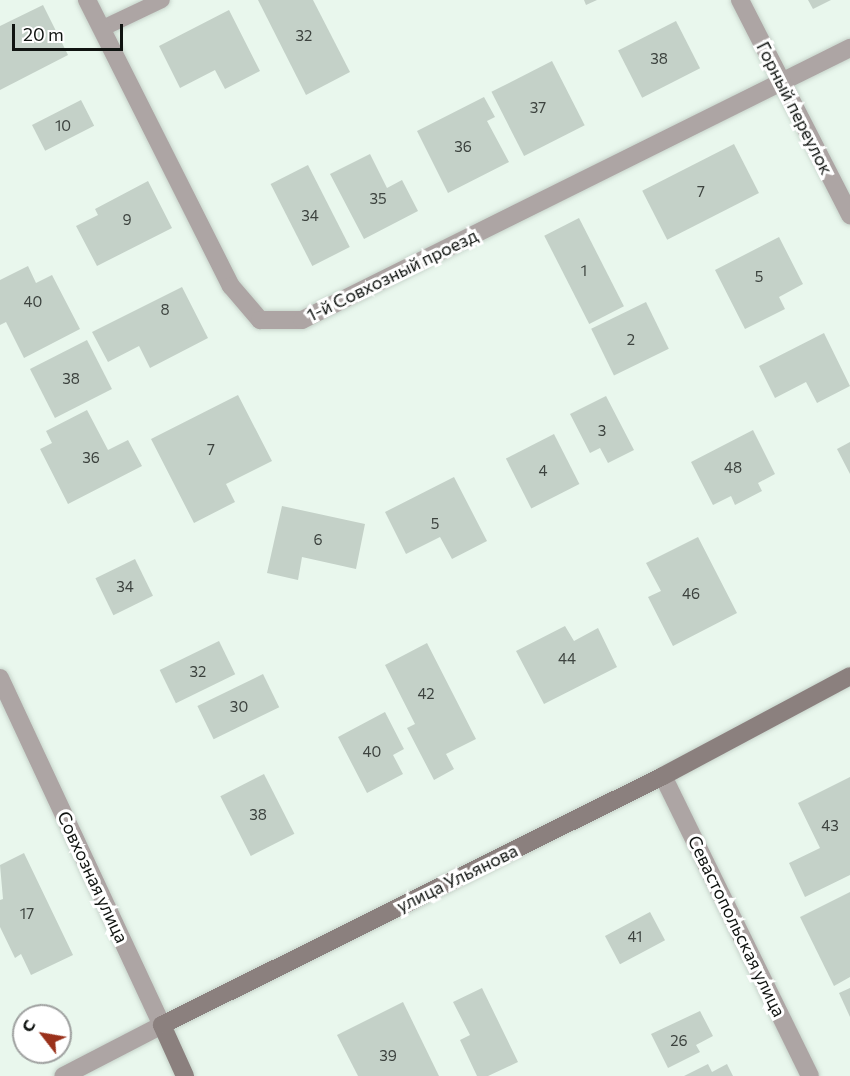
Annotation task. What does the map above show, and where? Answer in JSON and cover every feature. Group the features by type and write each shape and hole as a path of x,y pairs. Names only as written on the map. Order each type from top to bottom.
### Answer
{"main road":[{"name":"улица Ульянова","path":"162,1025 663,776 850,676"},
{"name":"Совхозная улица","path":"162,1025 185,1076"}],"street":[{"name":"1-й Совхозный проезд","path":"87,0 231,286 260,320 302,320 850,48"},
{"name":"Горный переулок","path":"740,0 850,216"},
{"name":"Совхозная улица","path":"0,678 162,1025"},
{"name":"Севастопольская улица","path":"663,776 810,1076"},
{"name":"улица Ульянова","path":"63,1076 162,1025"}],"lane":[{"path":"103,28 162,0"}],"building":[{"path":"258,0 313,0 350,72 306,95"},
{"path":"584,0 597,0 586,5"},
{"path":"808,0 831,0 813,9"},
{"path":"43,5 68,55 0,90 0,26"},
{"path":"229,10 260,71 225,89 215,70 180,88 159,46"},
{"path":"676,21 700,68 642,98 618,51"},
{"path":"552,61 585,125 524,156 491,92"},
{"path":"484,97 495,117 487,121 509,162 448,193 417,131"},
{"path":"81,100 94,126 45,151 32,125"},
{"path":"734,144 759,193 667,240 642,191"},
{"path":"370,154 387,188 402,180 418,211 364,239 330,174"},
{"path":"308,165 350,247 312,266 271,184"},
{"path":"148,181 172,228 97,266 76,226 98,215 95,209"},
{"path":"579,218 624,306 589,324 544,236"},
{"path":"779,237 803,284 779,297 785,309 745,329 715,270"},
{"path":"28,266 36,283 52,275 80,329 24,358 6,322 0,325 0,280"},
{"path":"182,287 208,338 150,368 139,346 108,362 92,332"},
{"path":"646,302 669,349 614,375 591,329"},
{"path":"824,333 850,386 817,403 806,382 775,398 759,366"},
{"path":"87,340 112,389 55,418 30,369"},
{"path":"238,395 272,461 226,484 235,502 194,523 151,439"},
{"path":"606,396 634,450 608,463 600,448 590,453 570,414"},
{"path":"87,410 108,450 128,440 142,466 68,504 40,449 52,443 46,431"},
{"path":"753,430 775,474 758,483 762,491 735,505 731,496 713,505 691,462"},
{"path":"554,434 579,484 531,508 506,459"},
{"path":"850,442 850,474 837,449"},
{"path":"454,477 487,541 452,559 440,537 406,554 385,512"},
{"path":"282,506 365,524 356,569 302,557 298,580 267,573"},
{"path":"698,537 737,613 673,646 648,597 661,591 646,563"},
{"path":"135,559 153,596 113,615 95,578"},
{"path":"565,626 574,641 598,628 617,667 544,704 516,651"},
{"path":"219,641 235,674 176,703 160,670"},
{"path":"427,643 476,739 446,754 454,769 434,780 407,728 415,724 385,665"},
{"path":"263,674 279,707 214,739 197,706"},
{"path":"385,712 404,749 393,755 403,774 367,793 338,737"},
{"path":"264,774 294,834 251,856 220,796"},
{"path":"850,777 850,875 805,897 789,863 820,848 798,803"},
{"path":"24,853 73,955 31,975 21,954 15,958 0,927 0,900 3,899 0,865"},
{"path":"850,892 850,977 834,986 800,917"},
{"path":"650,912 665,940 620,964 605,936"},
{"path":"482,988 518,1062 488,1076 477,1076 460,1040 470,1035 453,1002"},
{"path":"850,988 850,1017 839,993"},
{"path":"403,1002 439,1076 358,1076 337,1035"},
{"path":"700,1011 713,1036 696,1045 700,1052 668,1068 651,1034"},
{"path":"708,1064 712,1072 727,1064 733,1076 684,1076"}]}
